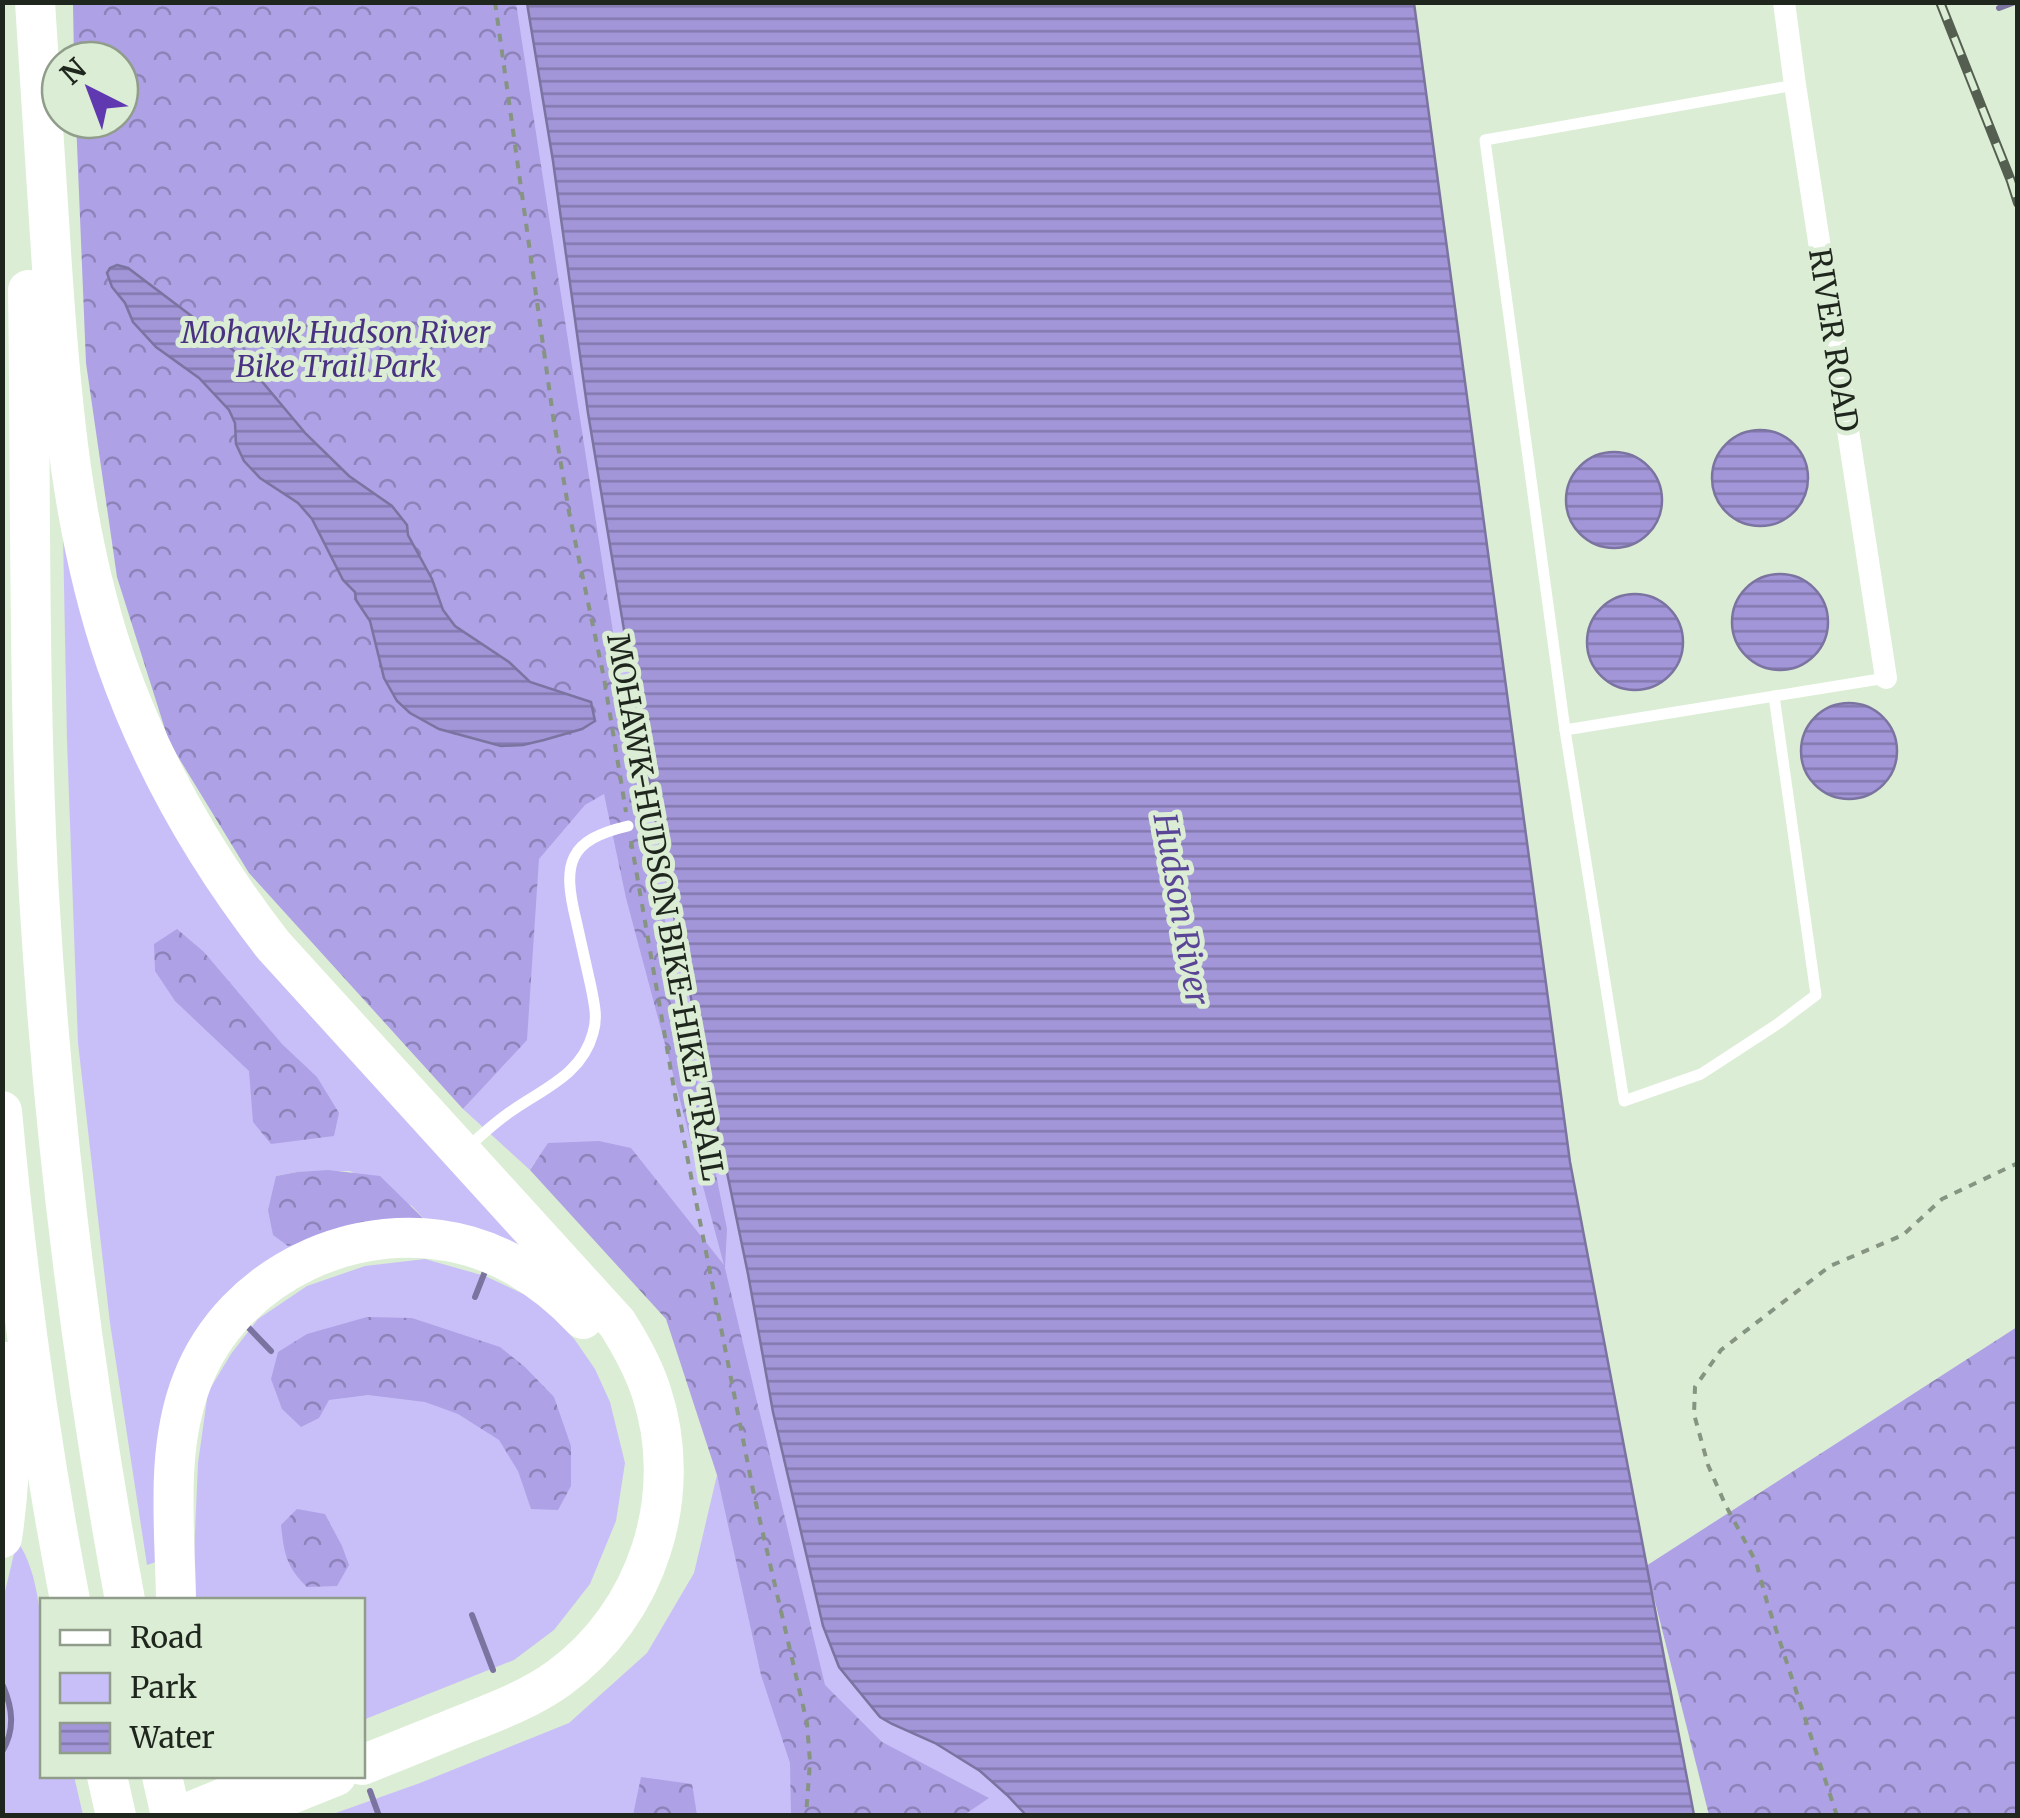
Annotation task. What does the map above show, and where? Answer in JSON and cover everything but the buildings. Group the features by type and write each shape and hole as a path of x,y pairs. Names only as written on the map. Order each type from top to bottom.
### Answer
{"highway":[{"path":"25,2 34,784 43,963 79,1320 125,1598"},
{"path":"34,2 63,417 84,548 116,664 146,736 182,810 246,911 300,978 617,1323 652,1392 662,1441 664,1492 650,1555 620,1616 598,1644 558,1679 512,1705 365,1764"},
{"path":"2,1111 29,1345 70,1598"},
{"path":"176,1598 174,1473 182,1414 205,1353 222,1327 257,1292 283,1273 326,1253 374,1240 410,1238 447,1241 480,1250 515,1265 548,1287 598,1337 629,1400 640,1473 636,1516 623,1560 592,1615 558,1650 532,1669 501,1686 365,1741"},
{"path":"2,1333 11,1443 2,1538"},
{"path":"107,1778 116,1816"},
{"path":"162,1778 171,1816"},
{"path":"184,1778 188,1816"},
{"path":"232,1806 276,1778"},
{"path":"180,1816 232,1806 329,1778"}],"street":[{"name":"RIVER ROAD","path":"1784,2 1886,678"}],"lane":[{"path":"1774,696 1816,995 1701,1074 1624,1101 1566,730 1485,140 1794,85"},
{"path":"1566,730 1886,678"},
{"path":"461,1153 501,1118 562,1080 583,1055 594,1033 596,1012 571,901 569,870 574,856 588,840 628,826"}],"path":[{"name":"MOHAWK-HUDSON BIKE-HIKE TRAIL","path":"495,2 569,512 604,678 673,1082 747,1458 807,1722 810,1762 806,1816"},
{"path":"1838,1816 1756,1562 1708,1465 1694,1414 1695,1387 1721,1350 1830,1266 1903,1235 1942,1199 2018,1163"}],"green space":[{"name":"Mohawk Hudson River Bike Trail Park","path":"73,3 516,3 619,671 727,1229 725,1268 825,1685 882,1742 989,1798 964,1815 791,1815 790,1763 761,1675 717,1475 666,1319 530,1170 548,1143 599,1141 631,1148 724,1265 626,898 604,794 585,805 539,859 527,1040 463,1109 249,873 169,742 117,577 86,363 77,140 140,140 140,40 74,40"},
{"name":"Mohawk Hudson River Bike Trail Park","path":"86,3 527,3 588,413 661,853 773,1412 823,1626 839,1667 880,1717 935,1743 980,1771 1026,1815 330,1815 569,1723 647,1653 694,1573 717,1475 724,1502 692,1318 535,1162 530,1170 463,1109 473,1098 127,140 140,140 140,40 108,40"},
{"path":"62,483 123,722 541,1260 429,1224 412,1206 350,1171 276,1176 329,1237 214,1316 162,1560 147,1565 110,1323 78,1043"},
{"path":"177,929 204,952 282,1044 317,1077 339,1113 334,1136 271,1144 253,1122 249,1071 175,1001 155,971 154,944"},
{"path":"328,1170 380,1176 429,1224 342,1234 288,1246 273,1235 268,1210 276,1176"},
{"path":"425,1259 485,1276 538,1301 575,1340 595,1369 610,1402 625,1463 616,1521 590,1584 554,1630 514,1660 365,1719 365,1598 195,1598 193,1580 198,1463 208,1392 258,1319 307,1286 365,1266"},
{"path":"367,1317 412,1318 500,1347 525,1367 554,1397 571,1446 571,1486 558,1510 531,1509 518,1471 499,1440 458,1414 425,1402 368,1395 329,1400 319,1418 301,1427 282,1409 271,1379 278,1352 307,1334"},
{"path":"2017,1327 2017,1815 1709,1815 1646,1566"},
{"path":"297,1509 325,1514 342,1546 349,1565 337,1586 307,1587 290,1566 281,1525"},
{"path":"17,1541 28,1562 40,1614 40,1778 74,1778 83,1815 3,1816 3,1600"},
{"path":"641,1777 692,1784 697,1815 633,1815"}],"water":[{"name":"Hudson River","path":"527,3 1414,3 1570,1162 1694,1815 1026,1815 980,1771 935,1743 880,1717 839,1667 823,1626 773,1412 661,853 588,413"},
{"path":"117,265 128,268 214,333 244,360 306,434 349,476 392,506 407,525 443,610 455,626 509,662 530,682 591,702 595,721 544,740 501,746 439,729 397,701 384,678 370,621 355,592 343,580 312,519 298,503 260,478 244,461 229,410 199,378 156,347 133,322 107,273"},
{"path":"1760,430 1779,433 1794,444 1805,459 1805,497 1794,512 1779,523 1760,526 1741,523 1726,512 1715,497 1712,478 1715,459 1726,444 1741,433"},
{"path":"1614,452 1633,455 1648,466 1659,481 1659,519 1648,534 1633,545 1614,548 1595,545 1580,534 1569,519 1566,500 1569,481 1580,466 1595,455"},
{"path":"1771,574 1789,574 1807,582 1820,595 1828,622 1825,641 1807,662 1789,670 1771,670 1753,662 1740,649 1732,631 1732,613 1740,595 1753,582"},
{"path":"1635,594 1654,597 1669,608 1680,623 1680,661 1669,676 1654,687 1635,690 1616,687 1601,676 1590,661 1587,642 1590,623 1601,608 1616,597"},
{"path":"1849,703 1868,706 1883,717 1894,732 1894,770 1883,785 1868,796 1849,799 1830,796 1815,785 1804,770 1801,751 1804,732 1815,717 1830,706"}],"waterway":[{"path":"1999,8 2015,2"},
{"path":"475,1297 486,1269"},
{"path":"246,1325 271,1351"},
{"path":"472,1615 493,1670"},
{"path":"2,1752 11,1719 3,1686"},
{"path":"370,1791 379,1816"}],"railway":[{"path":"1940,2 2018,203"}]}
